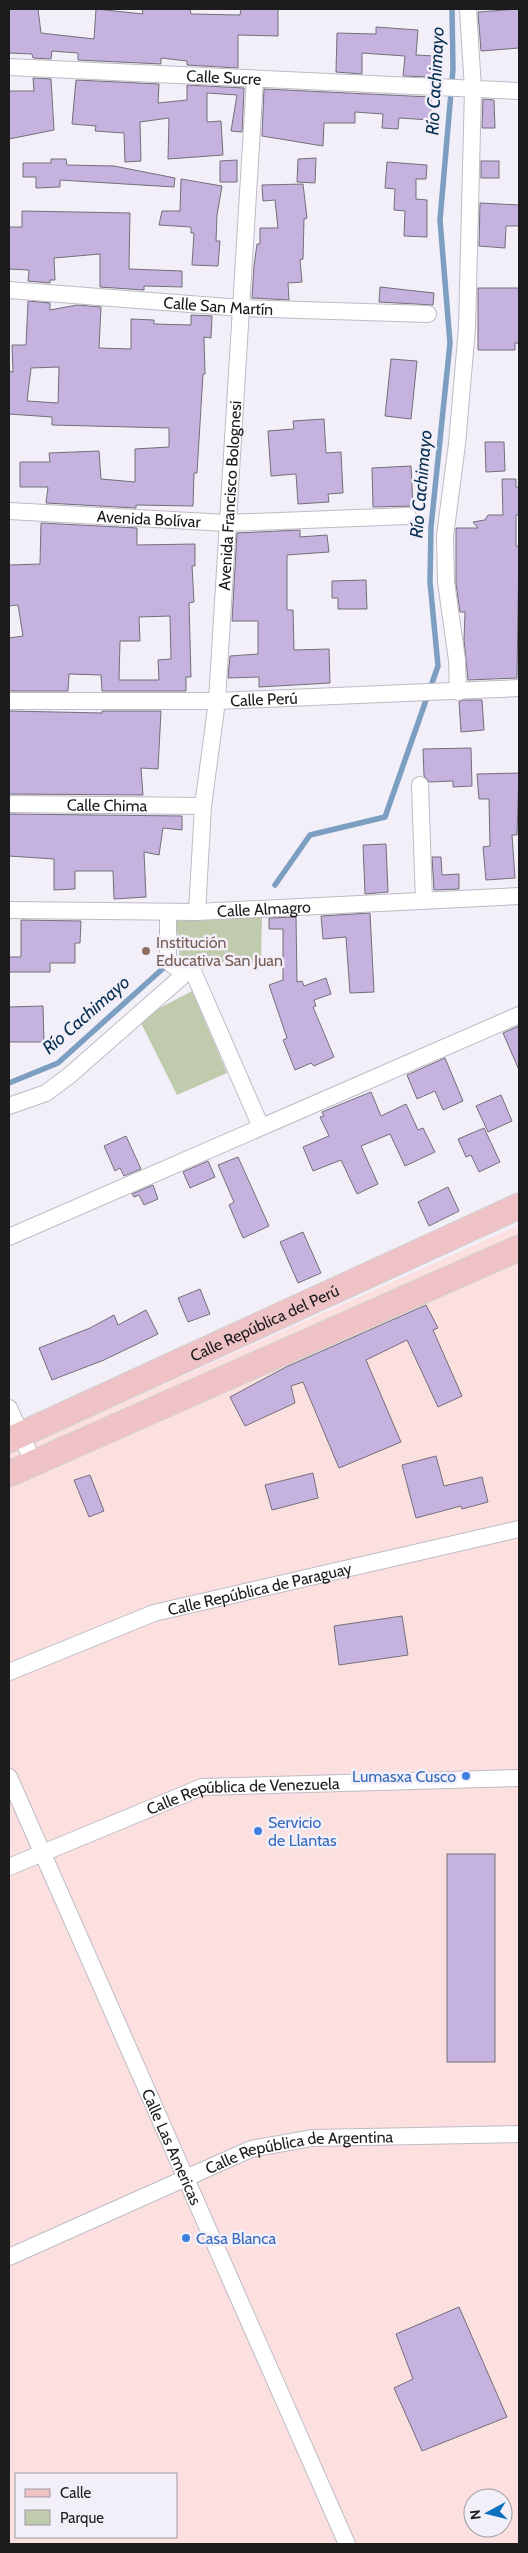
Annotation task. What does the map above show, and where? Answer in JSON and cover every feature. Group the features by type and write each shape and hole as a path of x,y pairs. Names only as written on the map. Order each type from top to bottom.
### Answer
{"main road":[{"name":"Calle República del Perú","path":"14,1437 519,1206"},
{"name":"Calle República del Perú","path":"9,1474 519,1248"}],"street":[{"path":"458,692 457,660 446,582 445,536 457,444 467,328 465,89 468,9"},
{"name":"Calle Sucre","path":"9,67 519,91"},
{"name":"Avenida Francisco Bolognesi","path":"197,912 203,806 217,701 256,79"},
{"name":"Calle San Martín","path":"9,290 241,308 428,314"},
{"name":"Avenida Bolívar","path":"9,512 227,523 408,516"},
{"name":"Calle Perú","path":"9,700 217,701 519,688"},
{"path":"420,785 424,901"},
{"name":"Calle Chima","path":"9,804 203,806"},
{"name":"Calle Almagro","path":"9,910 197,912 519,896"},
{"path":"168,912 175,965"},
{"path":"9,1106 46,1093 70,1075 175,965"},
{"path":"175,965 192,969 261,1127"},
{"path":"9,1237 519,1015"},
{"path":"9,1408 14,1437 34,1464"},
{"name":"Calle República de Paraguay","path":"9,1672 154,1613 519,1529"},
{"name":"Calle Las Americas","path":"9,1777 347,2544"},
{"name":"Calle República de Venezuela","path":"9,1867 202,1787 519,1778"},
{"name":"Calle República de Argentina","path":"9,2257 251,2149 312,2138 519,2134"}],"shaded area":[{"path":"519,1225 519,2544 9,2544 9,1454"}],"green space":[{"path":"262,915 261,963 180,961 176,919"},
{"path":"192,991 227,1073 177,1095 139,1019"}],"building":[{"path":"9,9 38,9 41,33 94,39 96,9 143,14 142,9 190,9 191,14 240,15 241,9 278,9 278,36 238,35 238,68 187,65 187,61 161,58 161,64 78,60 78,53 52,51 51,59 33,58 32,54 9,53"},
{"path":"519,9 519,48 481,51 478,12"},
{"path":"376,27 418,30 416,55 434,56 432,77 403,76 405,56 362,53 362,74 336,72 337,33 376,34"},
{"path":"33,78 51,79 54,130 9,139 9,91 34,91"},
{"path":"76,80 159,84 158,103 187,100 187,85 244,88 242,132 231,131 237,95 207,93 207,122 221,121 223,155 168,159 169,118 140,122 141,161 125,162 124,133 95,131 96,126 72,124"},
{"path":"264,89 431,97 431,120 399,118 398,129 382,128 383,114 355,112 355,123 324,123 323,146 262,136"},
{"path":"483,99 494,100 495,128 482,128"},
{"path":"316,158 315,183 297,182 298,159"},
{"path":"51,159 66,159 67,165 114,166 175,178 174,187 60,180 60,187 36,188 36,177 23,177 23,163 51,163"},
{"path":"237,160 237,182 220,182 220,161"},
{"path":"481,161 499,161 499,178 481,178"},
{"path":"387,162 427,165 426,179 416,179 416,199 427,200 427,237 404,236 405,211 394,210 395,189 385,188"},
{"path":"181,179 222,186 217,215 216,241 220,241 218,266 192,265 194,233 191,233 191,227 159,225 162,211 180,211"},
{"path":"303,184 307,218 304,219 303,259 300,260 302,282 288,283 289,300 252,298 257,244 260,244 260,228 278,228 275,200 263,201 262,185"},
{"path":"480,203 519,205 519,226 506,226 505,248 479,246"},
{"path":"22,211 130,213 129,269 182,271 182,287 144,286 144,290 100,287 100,254 54,258 55,280 50,280 50,283 28,281 29,270 9,269 9,227 22,227"},
{"path":"380,287 434,293 433,305 379,302"},
{"path":"478,288 519,288 519,343 515,343 515,350 478,350"},
{"path":"28,301 50,303 50,310 77,305 101,307 99,348 131,349 131,319 154,320 154,324 191,325 191,315 212,316 211,338 204,337 205,374 203,374 197,473 194,473 193,506 136,505 136,508 46,503 48,487 20,487 20,462 50,462 49,453 99,451 101,479 135,482 135,449 169,447 169,428 52,425 52,417 9,414 9,371 13,372 12,345 26,345","holes":["59,367 58,403 27,401 31,368"]},
{"path":"391,359 417,361 411,419 385,416"},
{"path":"324,419 326,453 341,452 343,493 328,494 329,502 298,504 296,474 271,476 268,431 294,429 293,421"},
{"path":"485,442 504,442 505,471 486,472"},
{"path":"411,466 413,506 373,507 372,468"},
{"path":"502,479 516,479 516,487 519,487 519,515 516,515 516,546 519,546 517,678 468,680 464,640 465,612 460,612 456,584 456,528 478,528 473,522 485,520 488,515 503,515"},
{"path":"41,523 137,528 137,545 195,544 195,566 192,566 194,602 189,603 191,677 186,677 186,691 102,691 101,675 69,674 68,691 9,691 9,638 23,636 18,605 9,606 9,565 40,564","holes":["170,616 171,659 158,660 159,680 119,680 120,641 140,641 139,617"]},
{"path":"300,530 300,537 327,535 329,552 287,555 287,610 293,610 294,650 329,649 330,683 259,687 259,677 228,678 230,656 258,654 258,621 232,621 237,533"},
{"path":"366,580 367,609 338,609 338,598 332,598 332,581"},
{"path":"463,700 482,700 484,730 461,732 459,702"},
{"path":"9,711 102,713 102,711 161,711 158,769 141,768 143,795 9,794"},
{"path":"471,748 472,786 453,787 453,781 429,782 424,776 423,749"},
{"path":"519,773 517,835 512,835 515,878 486,880 483,847 490,846 489,799 479,799 477,774"},
{"path":"9,814 182,816 182,830 163,828 159,855 144,852 146,897 114,899 113,871 75,871 75,889 54,890 54,859 9,856"},
{"path":"386,844 388,892 365,894 363,845"},
{"path":"432,857 441,857 442,875 459,874 459,889 434,890"},
{"path":"370,913 374,992 350,993 346,937 323,939 321,916"},
{"path":"296,917 297,982 302,981 304,986 326,978 331,994 314,1000 316,1006 313,1007 334,1057 314,1066 311,1063 295,1070 283,1040 287,1038 269,985 283,980 283,929 269,929 269,918"},
{"path":"21,920 81,921 80,943 75,943 75,963 50,963 50,972 9,972 9,957 21,957"},
{"path":"43,1006 44,1042 9,1042 9,1007"},
{"path":"519,1026 519,1070 503,1033"},
{"path":"445,1058 463,1101 443,1110 435,1091 417,1099 407,1075"},
{"path":"371,1092 381,1116 406,1104 418,1130 423,1128 435,1152 405,1166 390,1134 361,1146 378,1184 357,1194 341,1160 313,1171 303,1147 329,1136 320,1117 324,1116 322,1112"},
{"path":"501,1095 512,1121 488,1132 476,1106"},
{"path":"484,1128 500,1162 479,1172 471,1155 466,1157 458,1139"},
{"path":"126,1136 141,1169 124,1176 120,1168 115,1171 104,1146"},
{"path":"238,1157 269,1226 243,1238 229,1205 234,1202 218,1165"},
{"path":"208,1161 215,1177 190,1188 183,1172"},
{"path":"153,1185 158,1199 144,1205 139,1195 134,1197 132,1194"},
{"path":"448,1187 459,1211 429,1226 418,1202"},
{"path":"303,1232 321,1273 298,1283 280,1242"},
{"path":"200,1289 210,1314 188,1322 178,1298"},
{"path":"426,1305 438,1328 433,1330 462,1396 438,1407 407,1340 366,1360 401,1442 339,1468 303,1382 291,1386 295,1403 245,1426 230,1397 286,1367"},
{"path":"146,1310 158,1334 104,1360 52,1380 39,1348 90,1328 114,1315 118,1325"},
{"path":"436,1456 444,1486 482,1477 488,1502 462,1509 461,1506 416,1518 402,1465"},
{"path":"313,1473 318,1498 272,1510 265,1485"},
{"path":"90,1475 104,1511 89,1517 74,1480"},
{"path":"402,1616 408,1655 339,1665 334,1626"},
{"path":"447,1854 495,1854 495,2062 447,2062"},
{"path":"459,2307 507,2417 422,2451 394,2388 413,2379 396,2334"}],"waterway":[{"name":"Río Cachimayo","path":"275,885 310,835 385,817 438,666 430,582 431,527 450,343 440,220 453,69 452,9"},
{"name":"Río Cachimayo","path":"9,1083 58,1063 169,963"}],"place":[{"name":"Institución Educativa San Juan","path":"146,951"},
{"name":"Lumasxa Cusco","path":"466,1776"},
{"name":"Servicio de Llantas","path":"258,1831"},
{"name":"Casa Blanca","path":"186,2238"}]}
